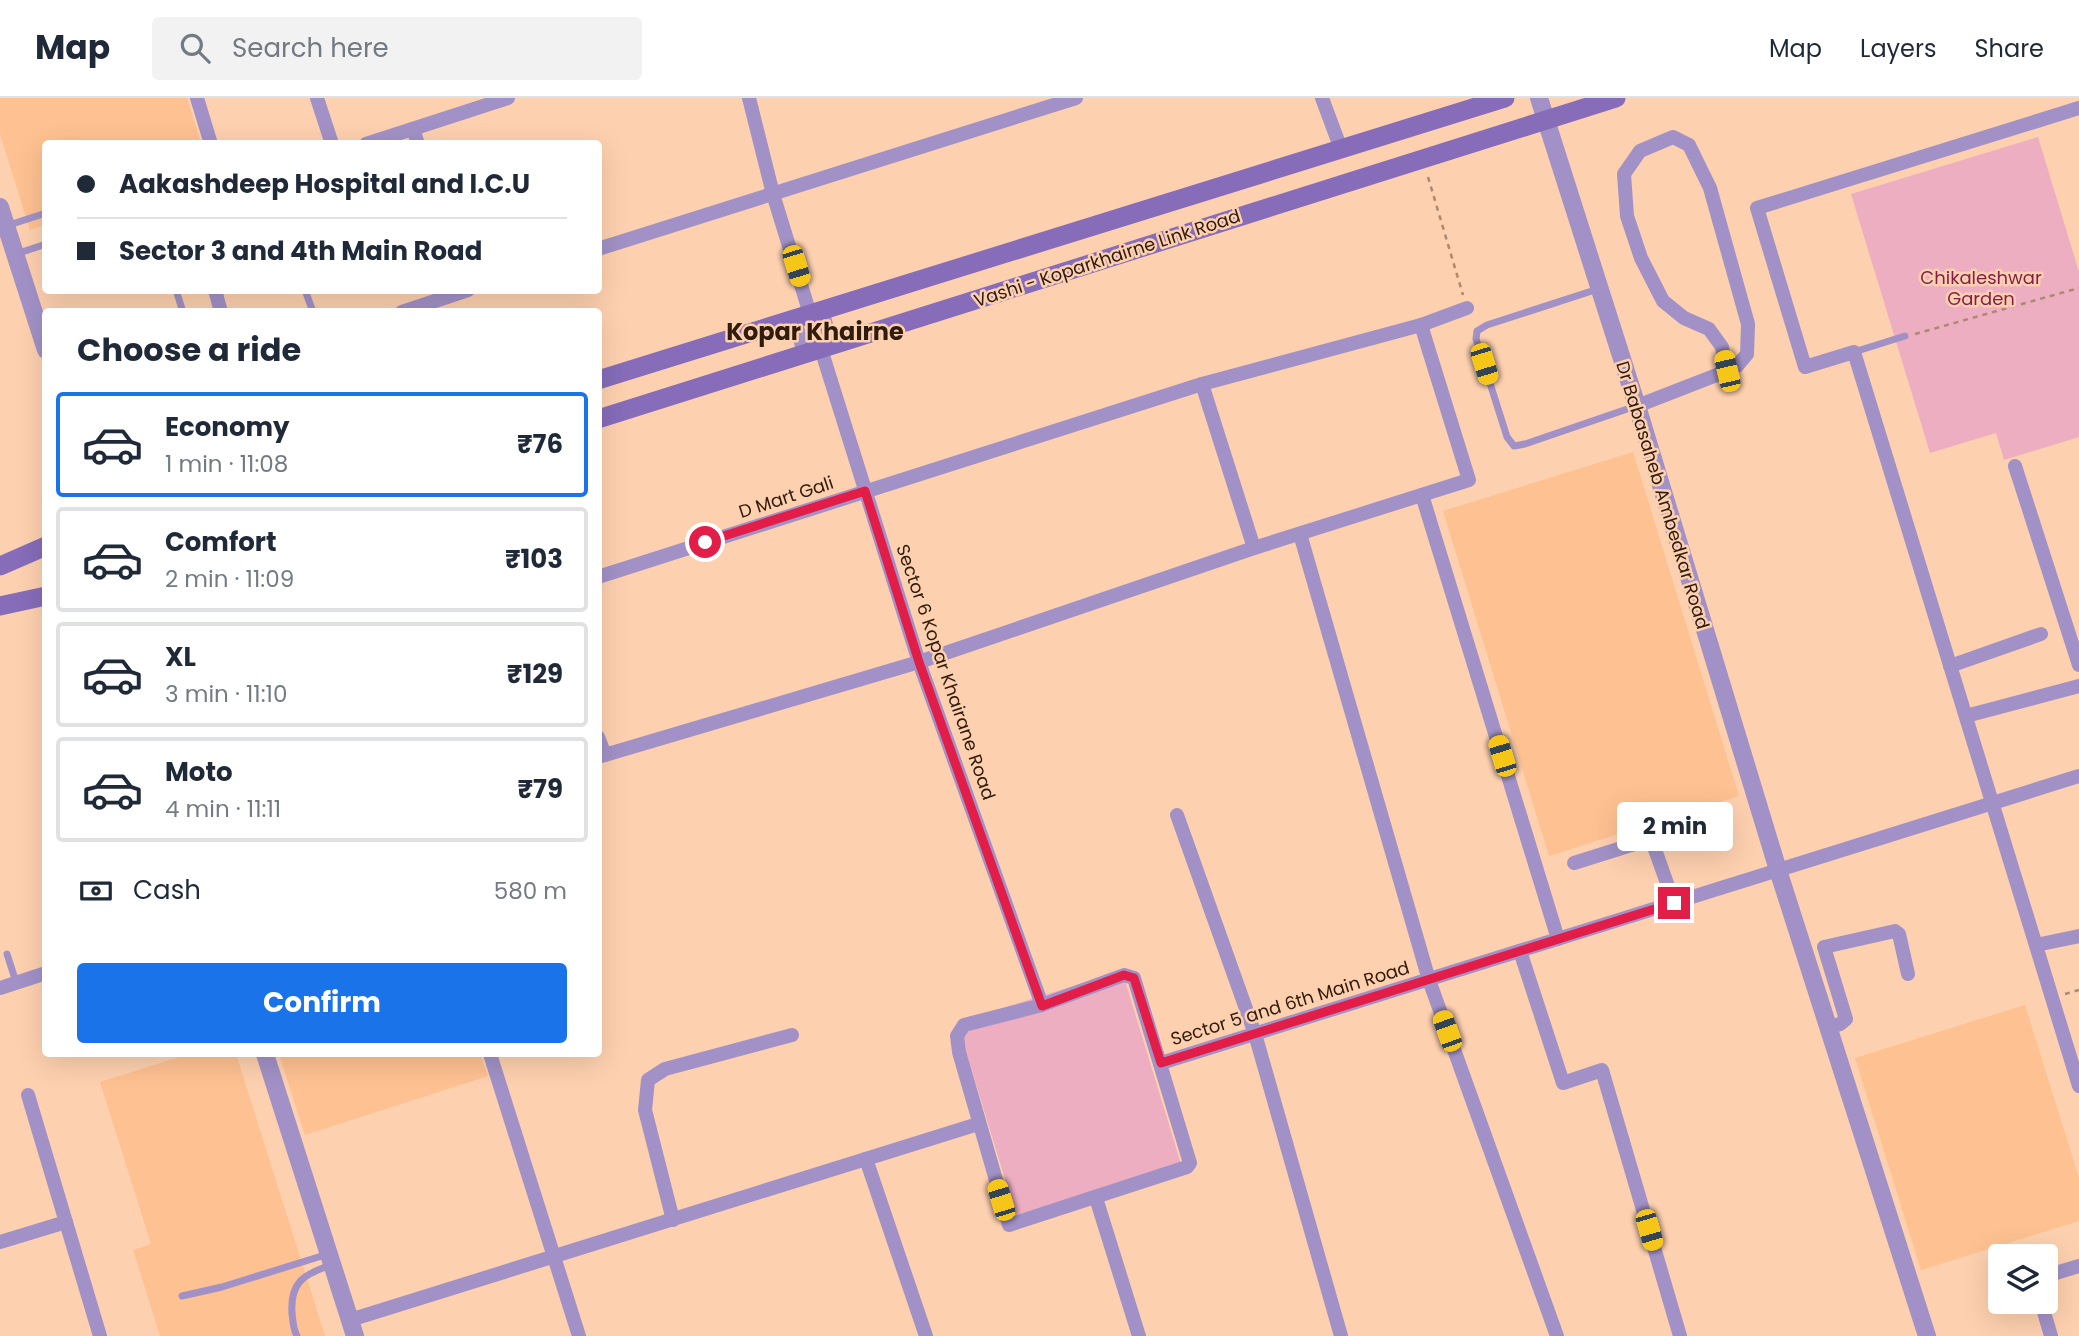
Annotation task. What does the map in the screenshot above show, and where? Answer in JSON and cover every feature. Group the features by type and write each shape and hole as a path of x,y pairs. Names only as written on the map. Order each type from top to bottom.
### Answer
{"main road":[{"name":"Vashi - Koparkhairne Link Road","path":"602,379 1505,98"},
{"name":"Vashi - Koparkhairne Link Road","path":"602,418 1616,98"},
{"path":"0,566 42,548"},
{"path":"0,606 42,597"}],"street":[{"path":"197,98 210,140"},
{"path":"317,98 331,140"},
{"path":"379,140 508,98"},
{"path":"749,98 773,194 819,350"},
{"path":"602,248 1076,98"},
{"path":"1322,98 1341,149"},
{"name":"Dr Babasaheb Ambedkar Road","path":"1538,98 1637,406 1777,870 1927,1336"},
{"path":"2079,108 1757,208 1805,367 1854,352 2079,1086"},
{"path":"413,129 417,140"},
{"path":"1637,406 1727,371 1737,366 1747,354 1748,324 1710,188 1689,145 1673,137 1640,150 1624,174 1627,216 1641,258 1663,301 1684,318 1709,329 1722,347 1727,371"},
{"path":"0,207 42,338"},
{"path":"414,308 457,294"},
{"name":"D Mart Gali","path":"602,576 1202,384 1421,325 1467,308"},
{"path":"809,314 819,350"},
{"path":"602,756 919,662 1255,548 1469,480 1421,325"},
{"name":"Sector 6 Kopar Khairane Road","path":"819,350 919,662 1042,1006"},
{"path":"1202,384 1255,548"},
{"path":"2015,466 2073,623 2079,665"},
{"path":"1422,495 1558,939"},
{"path":"1300,534 1429,980 1557,1336"},
{"path":"1950,666 2042,634"},
{"path":"1966,716 2079,686"},
{"name":"Sector 5 and 6th Main Road","path":"1161,1063 2079,776"},
{"path":"1177,815 1255,1034 1341,1336"},
{"path":"1574,863 1651,841 1674,903"},
{"path":"1804,953 1816,943 1824,947 1895,931 1899,934 1909,974"},
{"path":"2036,945 2079,936"},
{"path":"1824,947 1846,1018 1840,1024 1828,1028"},
{"path":"1520,951 1563,1083 1602,1070 1680,1336"},
{"path":"0,988 42,974"},
{"path":"1124,975 1134,978 1190,1163 1187,1167 1009,1225 978,1124 957,1036 964,1026 1042,1006 1124,975"},
{"path":"673,1220 645,1110 648,1080 665,1069 792,1035"},
{"path":"266,1057 352,1328 554,1257 978,1124"},
{"path":"491,1057 579,1336"},
{"path":"29,1095 100,1336"},
{"path":"866,1160 926,1336"},
{"path":"1096,1198 1139,1336"},
{"path":"0,1242 66,1222"},
{"path":"2058,1272 2079,1266"},
{"path":"2045,1314 2052,1336"}],"lane":[{"path":"6,226 42,214"},
{"path":"15,254 42,245"},
{"path":"1599,289 1486,325 1477,331 1476,339 1507,437 1514,446 1525,444 1637,406"},
{"path":"1854,352 1905,336"},
{"path":"7,954 16,982"},
{"path":"182,1296 330,1259"},
{"path":"297,1336 291,1298 299,1282 330,1259"}],"path":[{"path":"1422,158 1467,308"},
{"path":"1905,336 2079,288"}],"shaded area":[{"path":"0,98 187,98 200,140 42,140 42,226 30,230 0,134"},
{"path":"1633,452 1739,796 1549,856 1443,511"},
{"path":"2025,1005 2079,1178 2079,1221 2005,1244 1988,1244 1988,1249 1921,1270 1855,1058"},
{"path":"179,1057 237,1057 325,1336 160,1336 133,1250 151,1244 100,1082"},
{"path":"280,1057 481,1057 488,1076 305,1135"}],"green space":[{"name":"Chikaleshwar Garden","path":"2038,137 2079,272 2079,437 2004,460 1996,433 1930,453 1851,194"},
{"path":"1122,971 1181,1164 1016,1215 957,1022"}],"district":[{"name":"Kopar Khairne","path":"815,331"}],"route":[{"path":"705,542 865,491 919,662 1042,1006 1129,975 1134,978 1161,1063 1674,903"}]}
